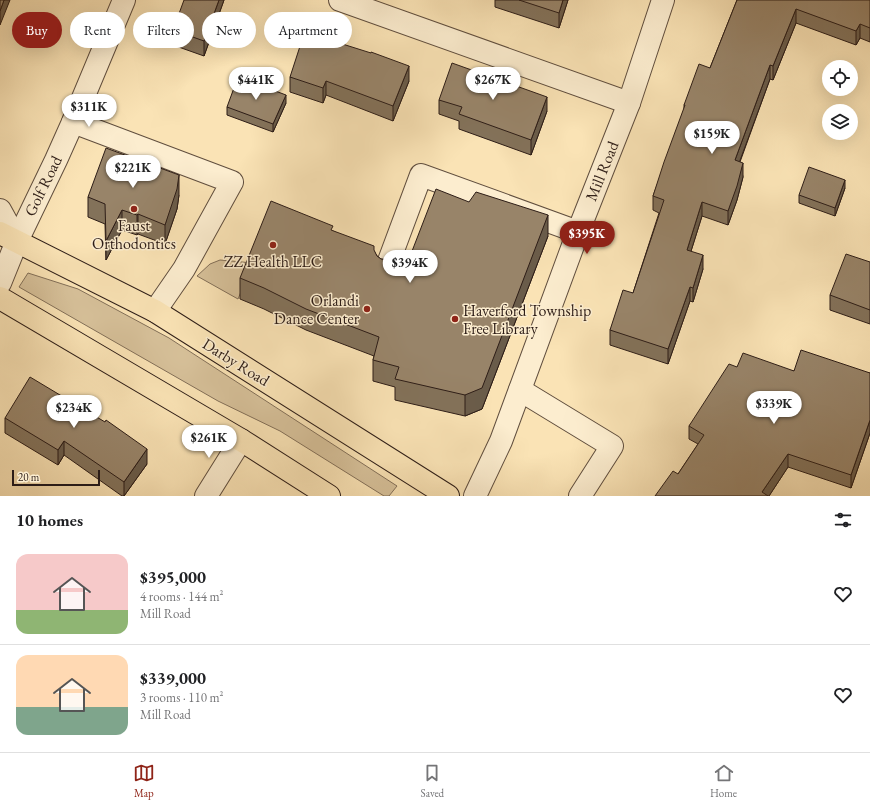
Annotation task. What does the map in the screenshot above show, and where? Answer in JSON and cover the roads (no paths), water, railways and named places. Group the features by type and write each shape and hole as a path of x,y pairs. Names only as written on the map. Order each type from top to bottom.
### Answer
{"main road":[{"name":"Darby Road","path":"8,237 155,311 448,496"},
{"path":"0,298 241,440 329,496"}],"street":[{"name":"Golf Road","path":"0,284 8,237 56,160 124,0"},
{"path":"340,0 629,103"},
{"name":"Mill Road","path":"475,496 501,441 578,232 629,103 663,0"},
{"path":"73,122 232,182 184,269 155,311"},
{"path":"386,269 421,175 578,232"},
{"path":"0,210 8,237"},
{"path":"520,390 612,446 580,496"},
{"path":"206,496 241,440"}],"place":[{"name":"Faust Orthodontics","path":"134,209"},
{"name":"ZZ Health LLC","path":"273,245"},
{"name":"Orlandi Dance Center","path":"367,309"},
{"name":"Haverford Township Free Library","path":"455,319"}]}
